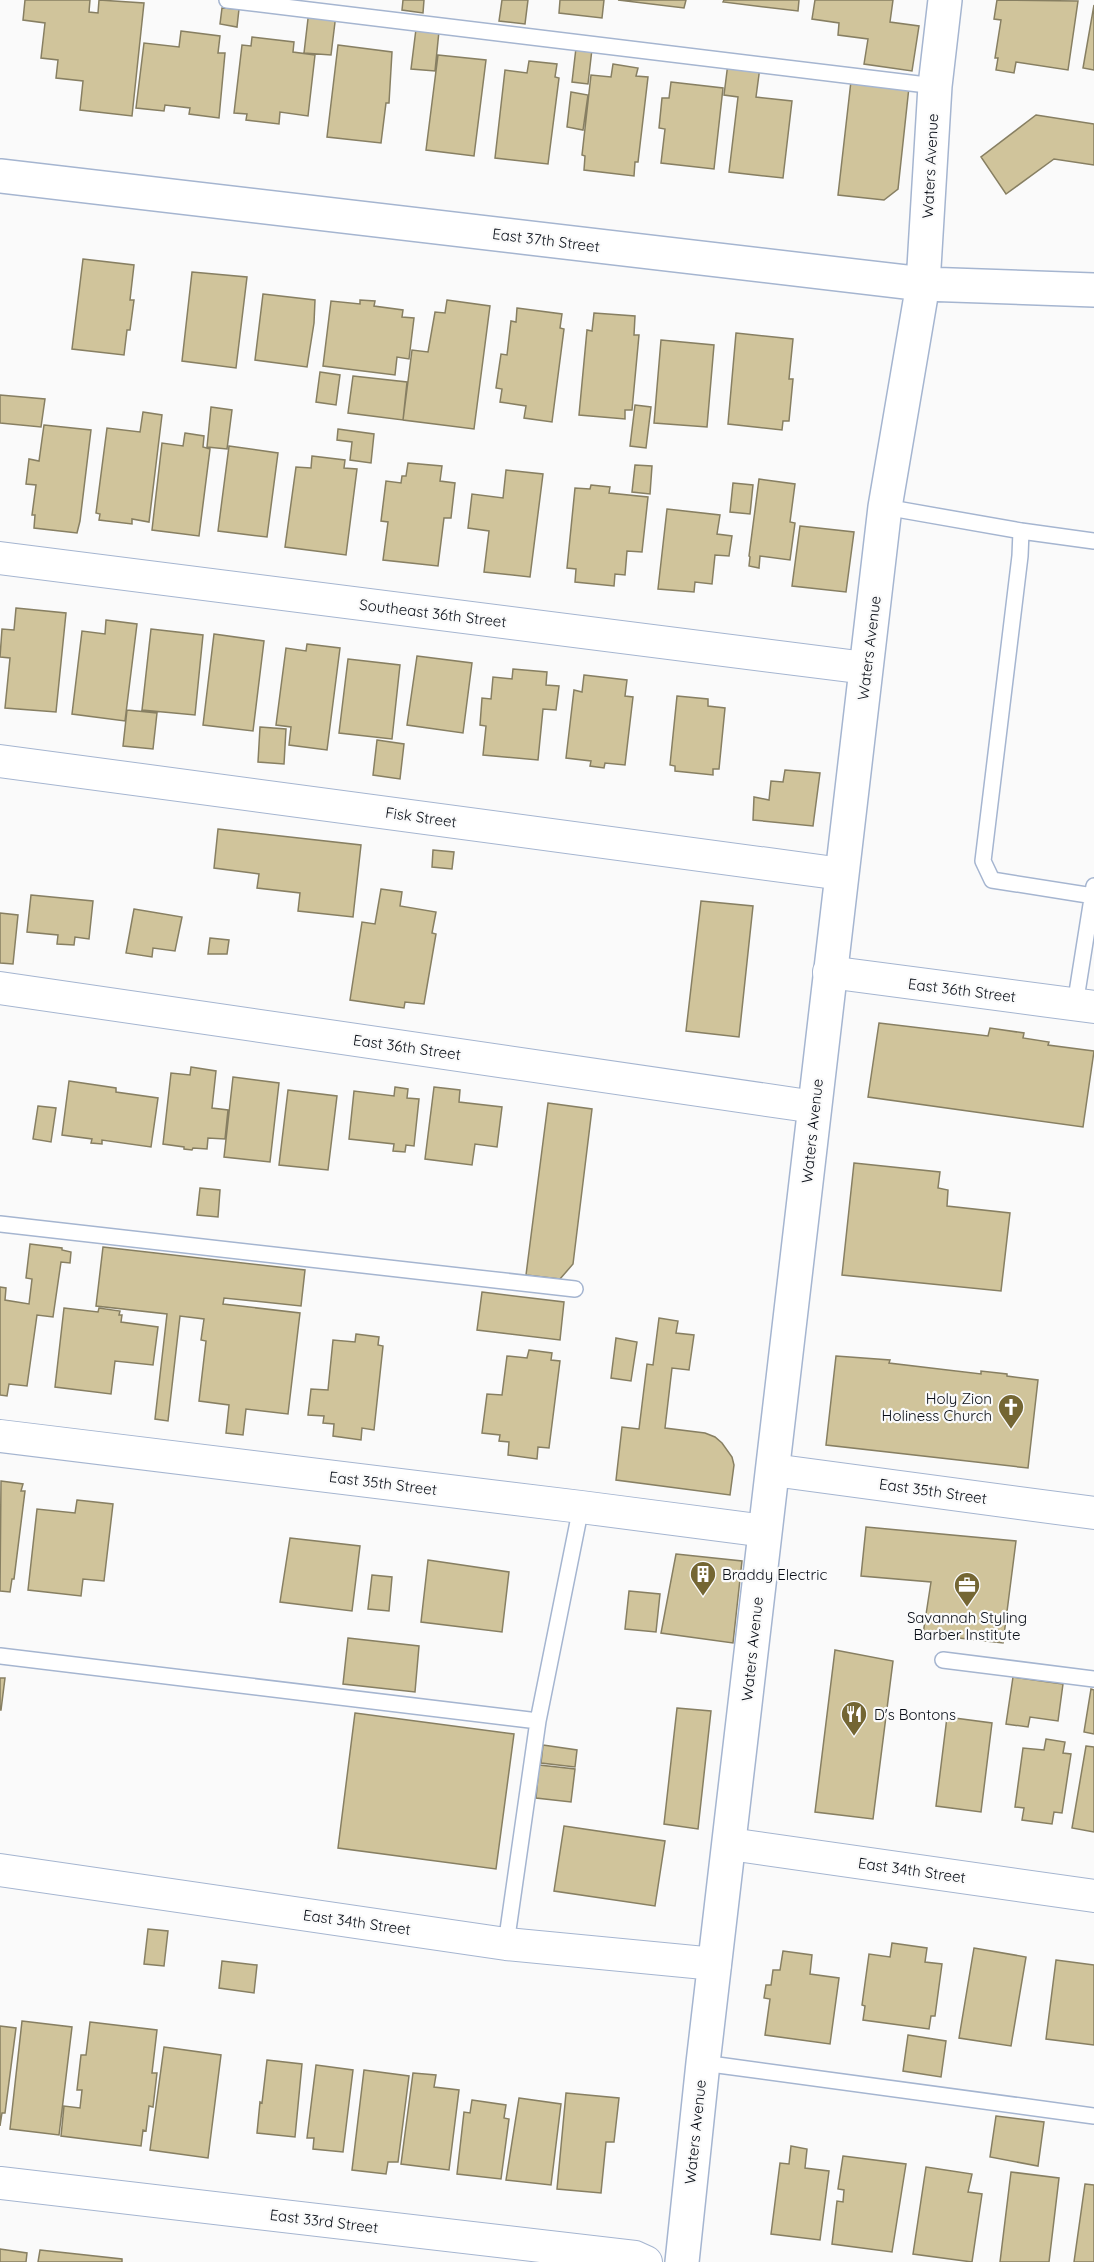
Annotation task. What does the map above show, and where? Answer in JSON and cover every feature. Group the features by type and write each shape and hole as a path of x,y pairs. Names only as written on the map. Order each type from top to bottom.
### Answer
{"main road":[{"name":"Waters Avenue","path":"682,2262 703,2063 885,507 923,284 935,86 945,0"},
{"name":"East 37th Street","path":"0,176 923,284 1094,290"}],"street":[{"name":"Southeast 36th Street","path":"0,558 866,668"},
{"name":"Fisk Street","path":"0,761 842,874"},
{"name":"East 36th Street","path":"830,972 1085,1006"},
{"name":"East 36th Street","path":"0,988 815,1107"},
{"name":"East 35th Street","path":"0,1436 765,1531"},
{"name":"East 35th Street","path":"773,1470 1094,1513"},
{"name":"East 34th Street","path":"730,1844 1094,1896"},
{"name":"East 34th Street","path":"0,1870 506,1944 715,1964"},
{"name":"East 33rd Street","path":"0,2183 624,2256 646,2262"}],"lane":[{"path":"227,0 935,86"},
{"path":"885,507 1021,531 1094,541"},
{"path":"1021,531 1020,556 983,861 992,880 1093,893 1085,1006"},
{"path":"0,1224 575,1289"},
{"path":"506,1944 538,1721 581,1507"},
{"path":"0,1656 538,1721"},
{"path":"943,1660 1094,1679"},
{"path":"703,2063 1094,2116"}],"building":[{"path":"25,0 90,0 89,12 98,13 99,0 144,3 132,116 80,110 83,81 56,78 58,60 41,58 45,23 23,20"},
{"path":"403,0 424,0 423,13 402,10"},
{"path":"502,0 528,0 525,24 499,21"},
{"path":"560,0 604,0 602,18 559,13"},
{"path":"618,0 686,0 684,8"},
{"path":"724,0 799,0 798,11 723,2"},
{"path":"815,0 893,0 890,22 919,26 912,71 864,64 868,39 838,35 839,23 812,19"},
{"path":"997,0 1078,1 1068,70 1016,62 1014,73 996,70 998,58 995,58 1001,20 994,19"},
{"path":"1094,5 1094,70 1083,68"},
{"path":"222,8 239,9 237,27 220,24"},
{"path":"309,10 336,14 331,55 304,53"},
{"path":"416,29 439,31 435,71 411,69"},
{"path":"181,31 220,36 218,53 225,53 219,118 189,114 190,108 165,105 164,111 136,108 144,43 179,47"},
{"path":"252,37 294,42 293,52 315,55 308,116 280,112 279,124 246,120 247,114 234,113 242,45 251,46"},
{"path":"338,45 392,52 389,103 386,103 381,143 327,137"},
{"path":"576,48 592,49 588,84 572,82"},
{"path":"438,55 486,60 474,156 426,150"},
{"path":"529,61 557,64 555,77 559,78 548,164 495,158 505,70 527,73"},
{"path":"728,63 760,67 756,97 792,101 783,178 729,172 738,97 724,95"},
{"path":"613,64 638,68 636,76 648,77 638,162 635,162 634,176 584,170 585,156 582,155 591,75 611,77"},
{"path":"851,81 909,87 898,189 884,200 838,195"},
{"path":"671,82 723,88 714,169 661,163 665,129 659,128 662,98 669,98"},
{"path":"571,92 588,95 583,130 567,127"},
{"path":"1036,115 1094,124 1094,165 1054,159 1006,194 981,157"},
{"path":"83,259 134,265 130,300 134,300 124,355 72,349"},
{"path":"192,272 247,277 236,368 182,361"},
{"path":"263,294 315,300 307,367 255,360"},
{"path":"360,300 375,301 374,306 403,310 402,317 414,318 409,359 397,357 395,375 323,366 331,301 360,304"},
{"path":"447,300 490,306 474,429 403,420 412,350 428,352 435,312 445,313"},
{"path":"517,308 562,314 560,328 564,329 552,422 524,418 526,406 500,402 502,389 496,388 501,354 507,355 511,321 516,322"},
{"path":"594,313 635,316 634,335 639,335 632,410 625,410 625,419 579,415 587,330 592,331"},
{"path":"736,333 793,339 789,379 793,379 789,421 783,421 782,430 728,424"},
{"path":"661,340 714,345 707,427 654,423"},
{"path":"320,372 340,375 336,405 316,402"},
{"path":"353,376 407,382 403,420 348,413"},
{"path":"0,395 45,399 41,427 0,423"},
{"path":"635,405 651,407 646,448 630,446"},
{"path":"211,407 232,410 227,449 207,447"},
{"path":"143,412 162,415 149,522 132,519 132,524 99,520 100,514 96,513 107,428 140,432"},
{"path":"44,425 91,430 77,533 34,528 35,515 32,515 36,485 26,484 29,459 39,461"},
{"path":"338,429 374,434 371,463 350,460 352,442 337,440"},
{"path":"185,433 204,436 203,447 210,449 199,536 152,530 162,443 183,446"},
{"path":"229,446 278,453 267,537 218,531"},
{"path":"312,456 345,460 344,468 357,469 346,555 285,547 296,467 311,468"},
{"path":"408,463 442,466 440,481 455,483 451,518 444,518 438,566 383,560 388,522 381,521 386,481 401,483 402,476 406,476"},
{"path":"635,465 652,466 650,494 632,492"},
{"path":"506,470 543,474 530,577 484,572 489,531 468,528 472,494 503,498"},
{"path":"759,479 795,484 790,522 795,523 790,560 760,556 759,568 749,566 749,556"},
{"path":"733,483 753,485 750,514 730,512"},
{"path":"591,485 610,487 609,493 648,497 642,552 627,551 625,575 615,574 614,586 575,582 576,569 567,568 575,488 590,489"},
{"path":"667,509 720,515 717,534 732,536 729,556 715,555 712,584 695,582 694,592 658,589"},
{"path":"800,526 854,532 846,592 792,586"},
{"path":"16,608 66,613 56,712 5,708 10,658 0,657 2,629 14,630"},
{"path":"106,620 137,624 125,721 72,714 82,631 105,634"},
{"path":"151,629 203,635 195,715 142,710"},
{"path":"214,634 264,641 253,731 203,725"},
{"path":"307,644 340,648 327,750 289,745 291,727 276,725 286,648 306,651"},
{"path":"417,656 472,663 463,733 407,725"},
{"path":"348,659 400,665 392,739 339,733"},
{"path":"513,669 547,672 546,685 559,686 556,710 543,709 538,760 483,755 486,726 480,725 482,698 491,699 493,677 512,679"},
{"path":"584,675 627,680 625,696 633,697 625,765 605,763 604,768 590,766 591,761 566,758 574,690 582,692"},
{"path":"677,696 708,699 708,706 725,708 719,769 713,769 713,775 675,771 675,766 670,765"},
{"path":"127,710 157,713 153,749 123,746"},
{"path":"260,727 286,729 284,764 258,762"},
{"path":"377,740 404,744 400,779 373,775"},
{"path":"785,770 820,773 813,826 753,820 754,797 769,800 771,781 783,782"},
{"path":"218,829 361,845 353,917 298,911 300,893 257,888 259,874 214,868"},
{"path":"433,850 454,852 452,869 432,867"},
{"path":"381,889 402,892 400,906 436,912 432,933 436,934 424,1004 405,1002 404,1008 350,1000 362,922 375,924"},
{"path":"31,895 93,901 89,939 75,937 74,945 57,944 58,935 27,932"},
{"path":"701,901 753,906 739,1037 686,1031"},
{"path":"134,909 182,917 175,951 153,948 152,957 126,953"},
{"path":"0,913 18,915 13,964 0,963"},
{"path":"210,938 229,940 227,954 208,954"},
{"path":"879,1023 988,1036 990,1028 1024,1033 1023,1038 1049,1042 1048,1045 1094,1051 1083,1127 868,1097"},
{"path":"191,1067 216,1071 212,1108 228,1110 225,1139 208,1138 207,1149 193,1148 192,1150 163,1144 171,1073 190,1075"},
{"path":"233,1077 279,1083 270,1162 224,1157"},
{"path":"69,1081 116,1088 116,1092 158,1098 151,1147 102,1140 102,1144 91,1143 92,1139 62,1135"},
{"path":"395,1087 408,1089 407,1098 419,1099 414,1146 406,1145 405,1152 393,1151 394,1144 349,1139 354,1091 394,1096"},
{"path":"434,1087 460,1090 459,1102 502,1107 497,1147 475,1144 472,1165 425,1159"},
{"path":"288,1090 337,1096 328,1170 279,1165"},
{"path":"548,1103 592,1109 573,1264 560,1279 526,1275"},
{"path":"38,1106 56,1108 51,1142 33,1139"},
{"path":"854,1163 940,1172 938,1188 948,1190 947,1206 1010,1213 1001,1291 842,1275"},
{"path":"200,1188 220,1190 218,1217 197,1215"},
{"path":"30,1244 62,1248 62,1250 71,1252 70,1263 61,1262 53,1317 37,1315 27,1386 9,1384 7,1396 0,1395 0,1287 6,1288 5,1300 29,1304 32,1279 26,1278"},
{"path":"103,1247 305,1270 301,1306 224,1298 223,1304 300,1313 288,1414 246,1409 243,1435 226,1433 229,1405 199,1401 206,1341 201,1340 204,1319 180,1316 168,1421 155,1419 167,1314 96,1306"},
{"path":"482,1292 564,1302 560,1340 477,1330"},
{"path":"64,1308 98,1312 99,1308 120,1311 121,1322 158,1327 153,1365 115,1361 111,1394 55,1387"},
{"path":"659,1318 678,1321 676,1333 694,1335 689,1370 672,1368 665,1428 705,1433 722,1443 732,1457 734,1465 730,1495 616,1480 622,1427 639,1429 647,1364 653,1365"},
{"path":"356,1334 379,1337 378,1345 383,1346 374,1430 362,1428 361,1440 333,1436 334,1424 323,1423 324,1416 308,1415 311,1389 328,1390 333,1340 355,1342"},
{"path":"616,1338 637,1342 631,1381 611,1378"},
{"path":"529,1350 552,1353 551,1360 560,1361 549,1448 538,1447 537,1459 508,1455 509,1442 499,1441 500,1435 482,1433 487,1394 502,1395 507,1356 527,1358"},
{"path":"836,1356 890,1360 889,1363 981,1374 981,1371 1038,1380 1028,1468 826,1445"},
{"path":"1,1481 23,1484 21,1491 25,1491 14,1579 12,1579 10,1592 0,1591"},
{"path":"77,1500 113,1504 104,1581 83,1579 81,1596 28,1590 37,1509 75,1513"},
{"name":"Savannah Styling Barber Institute","path":"866,1527 1016,1541 1003,1643 923,1634 931,1582 861,1576"},
{"path":"290,1538 360,1546 352,1611 280,1602"},
{"name":"Braddy Electric","path":"676,1554 742,1561 733,1643 661,1633"},
{"path":"428,1560 509,1572 502,1632 421,1622"},
{"path":"372,1575 392,1577 389,1611 368,1609"},
{"path":"629,1591 660,1594 656,1632 625,1629"},
{"path":"348,1638 419,1646 415,1692 343,1684"},
{"name":"D's Bontons","path":"835,1650 893,1661 873,1819 815,1812"},
{"path":"1013,1677 1063,1684 1058,1721 1030,1717 1028,1727 1006,1724"},
{"path":"0,1678 5,1678 1,1710 0,1710"},
{"path":"1091,1689 1094,1690 1094,1734 1084,1732"},
{"path":"677,1708 711,1711 698,1829 664,1824"},
{"path":"355,1713 514,1734 496,1869 338,1848"},
{"path":"947,1717 992,1723 981,1812 936,1806"},
{"path":"1046,1739 1065,1742 1063,1753 1071,1754 1062,1813 1054,1812 1052,1824 1022,1820 1024,1808 1015,1807 1023,1748 1044,1750"},
{"path":"543,1745 577,1750 575,1767 541,1763"},
{"path":"1086,1746 1094,1747 1094,1832 1072,1828"},
{"path":"539,1765 575,1769 571,1802 536,1798"},
{"path":"564,1826 665,1841 655,1906 554,1891"},
{"path":"148,1929 168,1931 164,1966 144,1964"},
{"path":"892,1943 927,1948 925,1962 942,1964 935,2016 931,2016 929,2029 863,2020 865,2006 862,2005 869,1954 890,1957"},
{"path":"974,1948 1026,1957 1011,2046 959,2038"},
{"path":"783,1951 812,1955 810,1974 839,1978 830,2044 765,2035 770,1999 764,1998 766,1985 771,1985 773,1970 780,1970"},
{"path":"1056,1960 1094,1965 1094,2045 1046,2039"},
{"path":"222,1961 257,1965 254,1993 219,1988"},
{"path":"22,2021 72,2027 59,2135 10,2129"},
{"path":"90,2022 157,2030 152,2073 157,2073 153,2107 149,2106 146,2131 143,2130 141,2146 61,2136 64,2106 80,2108 82,2090 77,2090 81,2055 86,2055"},
{"path":"0,2026 16,2028 5,2113 2,2113 0,2126"},
{"path":"908,2035 946,2041 941,2077 903,2071"},
{"path":"164,2047 221,2055 208,2158 150,2150"},
{"path":"267,2060 302,2064 295,2137 257,2133"},
{"path":"316,2065 353,2070 343,2152 313,2149 314,2138 307,2138"},
{"path":"364,2070 409,2076 398,2162 388,2162 386,2174 352,2170"},
{"path":"413,2073 436,2075 434,2087 459,2090 449,2170 401,2164"},
{"path":"566,2093 619,2098 614,2142 606,2142 601,2193 557,2189"},
{"path":"519,2098 561,2104 551,2185 506,2180"},
{"path":"472,2100 506,2105 504,2118 509,2119 501,2179 457,2174 464,2112 470,2113"},
{"path":"996,2116 1044,2122 1038,2166 990,2157"},
{"path":"791,2146 807,2149 805,2168 829,2171 820,2240 771,2234 780,2163 789,2164"},
{"path":"843,2156 906,2164 892,2252 832,2244 837,2201 843,2202 844,2190 838,2189"},
{"path":"926,2167 972,2174 968,2192 982,2194 972,2262 913,2254"},
{"path":"1011,2172 1059,2178 1049,2262 1000,2262"},
{"path":"1085,2184 1094,2185 1094,2262 1074,2262"},
{"path":"0,2249 27,2253 26,2262 0,2262"},
{"path":"40,2250 122,2259 122,2262 38,2262"}],"place":[{"name":"Holy Zion Holiness Church","path":"1011,1430"},
{"name":"Braddy Electric","path":"703,1597"},
{"name":"Savannah Styling Barber Institute","path":"967,1608"},
{"name":"D's Bontons","path":"854,1737"}]}
